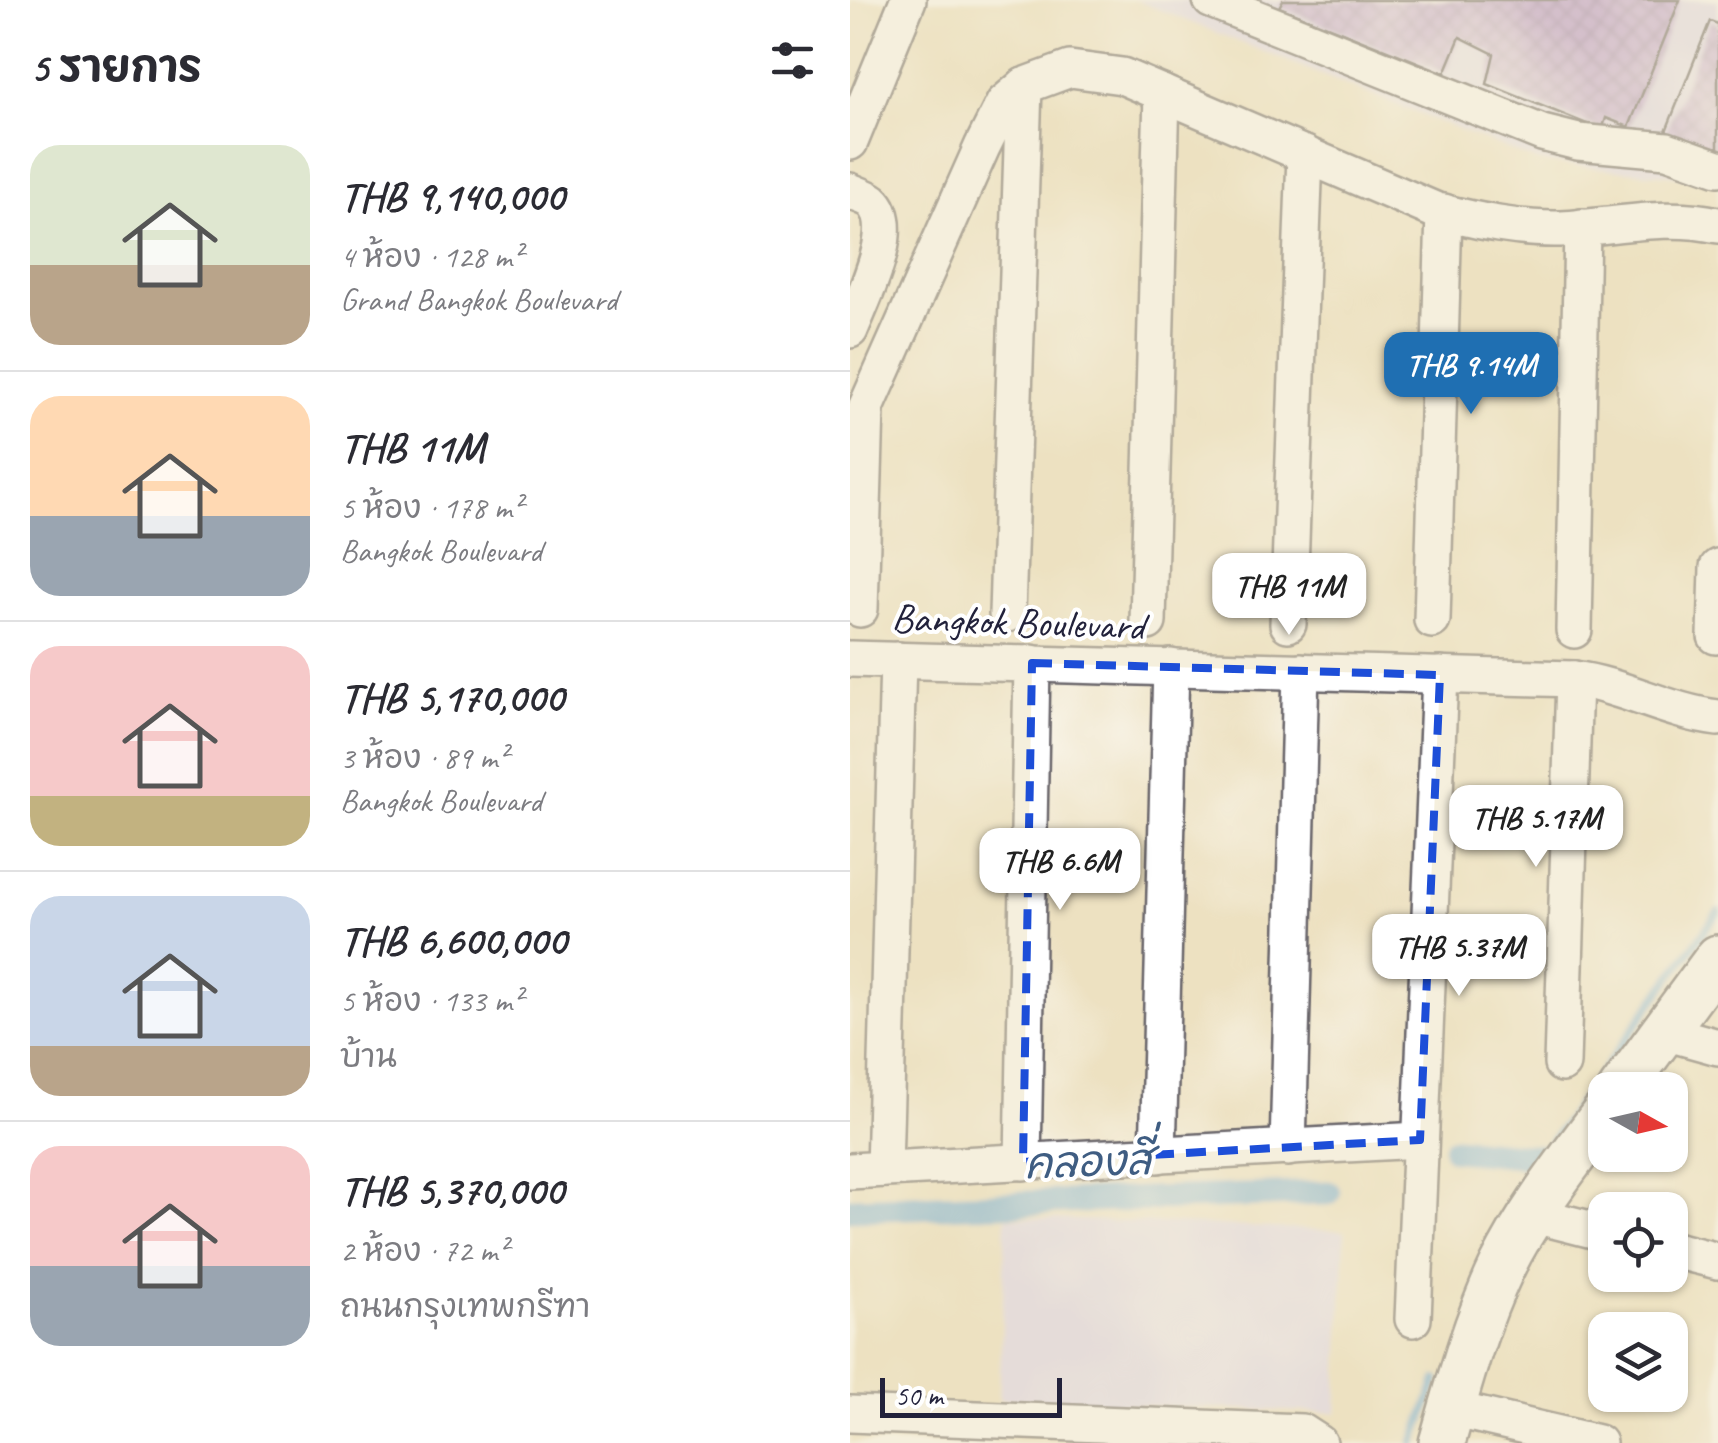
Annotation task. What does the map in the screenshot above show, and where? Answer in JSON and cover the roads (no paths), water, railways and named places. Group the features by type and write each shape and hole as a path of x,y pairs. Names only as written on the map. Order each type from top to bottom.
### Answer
{"main road":[{"path":"1635,1072 1664,1032 1710,981"},
{"path":"1447,1426 1481,1315 1504,1264 1588,1137"}],"street":[{"path":"850,142 908,0"},
{"path":"1229,4 1542,134 1578,142 1667,150 1718,168"},
{"path":"860,608 866,408 982,146 1004,103 1024,86 1070,70 1122,76 1444,212 1536,229 1653,219 1718,224"},
{"path":"1007,614 1024,86"},
{"path":"1148,622 1162,94"},
{"path":"1288,624 1305,154"},
{"path":"850,191 872,201 880,214 883,239 850,330"},
{"path":"1432,620 1444,212"},
{"path":"1574,630 1582,228"},
{"path":"1716,636 1718,567"},
{"name":"Bangkok Boulevard","path":"850,658 1574,679 1718,718"},
{"path":"898,660 867,1170 1420,1140"},
{"path":"1023,1162 1032,664"},
{"path":"1158,1155 1171,668"},
{"path":"1288,1148 1300,671"},
{"path":"1413,1320 1440,675"},
{"path":"1562,1064 1574,679"},
{"path":"1664,1032 1718,1047"},
{"path":"1534,1215 1588,1229"},
{"path":"1688,1254 1718,1262"},
{"path":"850,1414 1302,1432 1320,1443"},
{"path":"1447,1426 1598,1443"}],"waterway":[{"path":"1519,1194 1540,1157 1718,912"},
{"name":"คลองสี่","path":"1455,1149 1540,1157"},
{"name":"คลองสี่","path":"850,1209 1328,1193"},
{"path":"1414,1443 1437,1380"}]}
